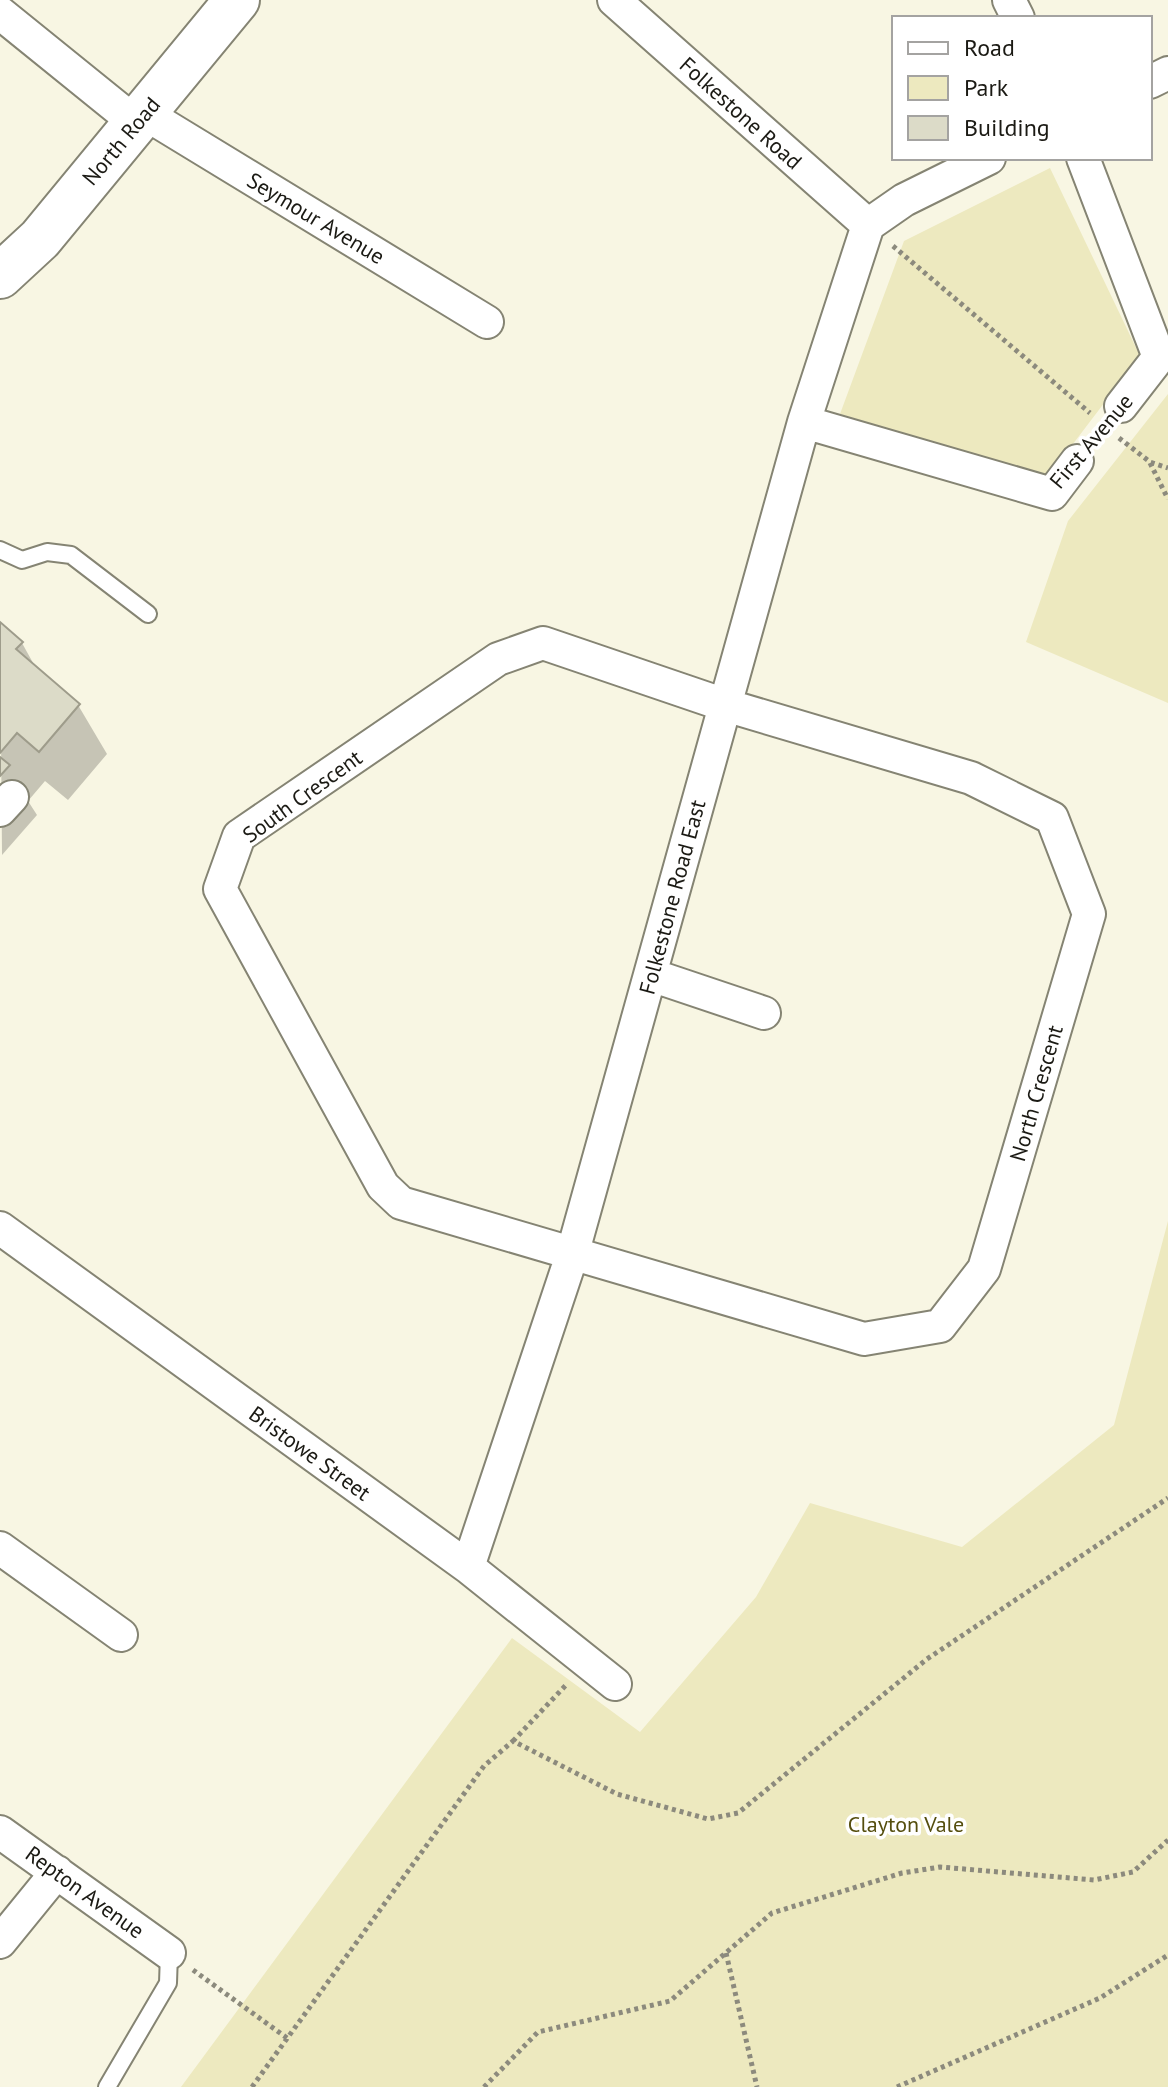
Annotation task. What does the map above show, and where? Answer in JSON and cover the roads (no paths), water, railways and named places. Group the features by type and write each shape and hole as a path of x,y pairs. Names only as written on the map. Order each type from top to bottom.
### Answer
{"street":[{"name":"North Road","path":"0,276 40,239 237,0"},
{"name":"Folkestone Road","path":"614,0 868,225"},
{"name":"Seymour Avenue","path":"0,13 140,118 487,322"},
{"path":"868,225 904,200 985,160"},
{"name":"First Avenue","path":"1084,160 1159,357 1113,416"},
{"name":"Folkestone Road East","path":"468,1567 572,1255 804,422 868,225"},
{"name":"First Avenue","path":"804,422 1052,494 1077,461"},
{"name":"South Crescent","path":"572,1255 401,1203 383,1186 220,889 239,836 498,659 543,643 725,705"},
{"name":"North Crescent","path":"572,1255 864,1339 940,1326 984,1269 1089,914 1052,818 971,778 725,705"},
{"path":"651,975 764,1013"},
{"name":"Bristowe Street","path":"0,1228 468,1567 615,1684"},
{"path":"0,1548 121,1635"},
{"name":"Repton Avenue","path":"0,1832 169,1953"},
{"path":"0,1942 57,1872"}],"lane":[{"path":"0,550 22,560 47,552 71,555 148,614"},
{"path":"107,2087 168,1983 169,1953"}],"park label":[{"name":"Clayton Vale","path":"906,1824"}]}
